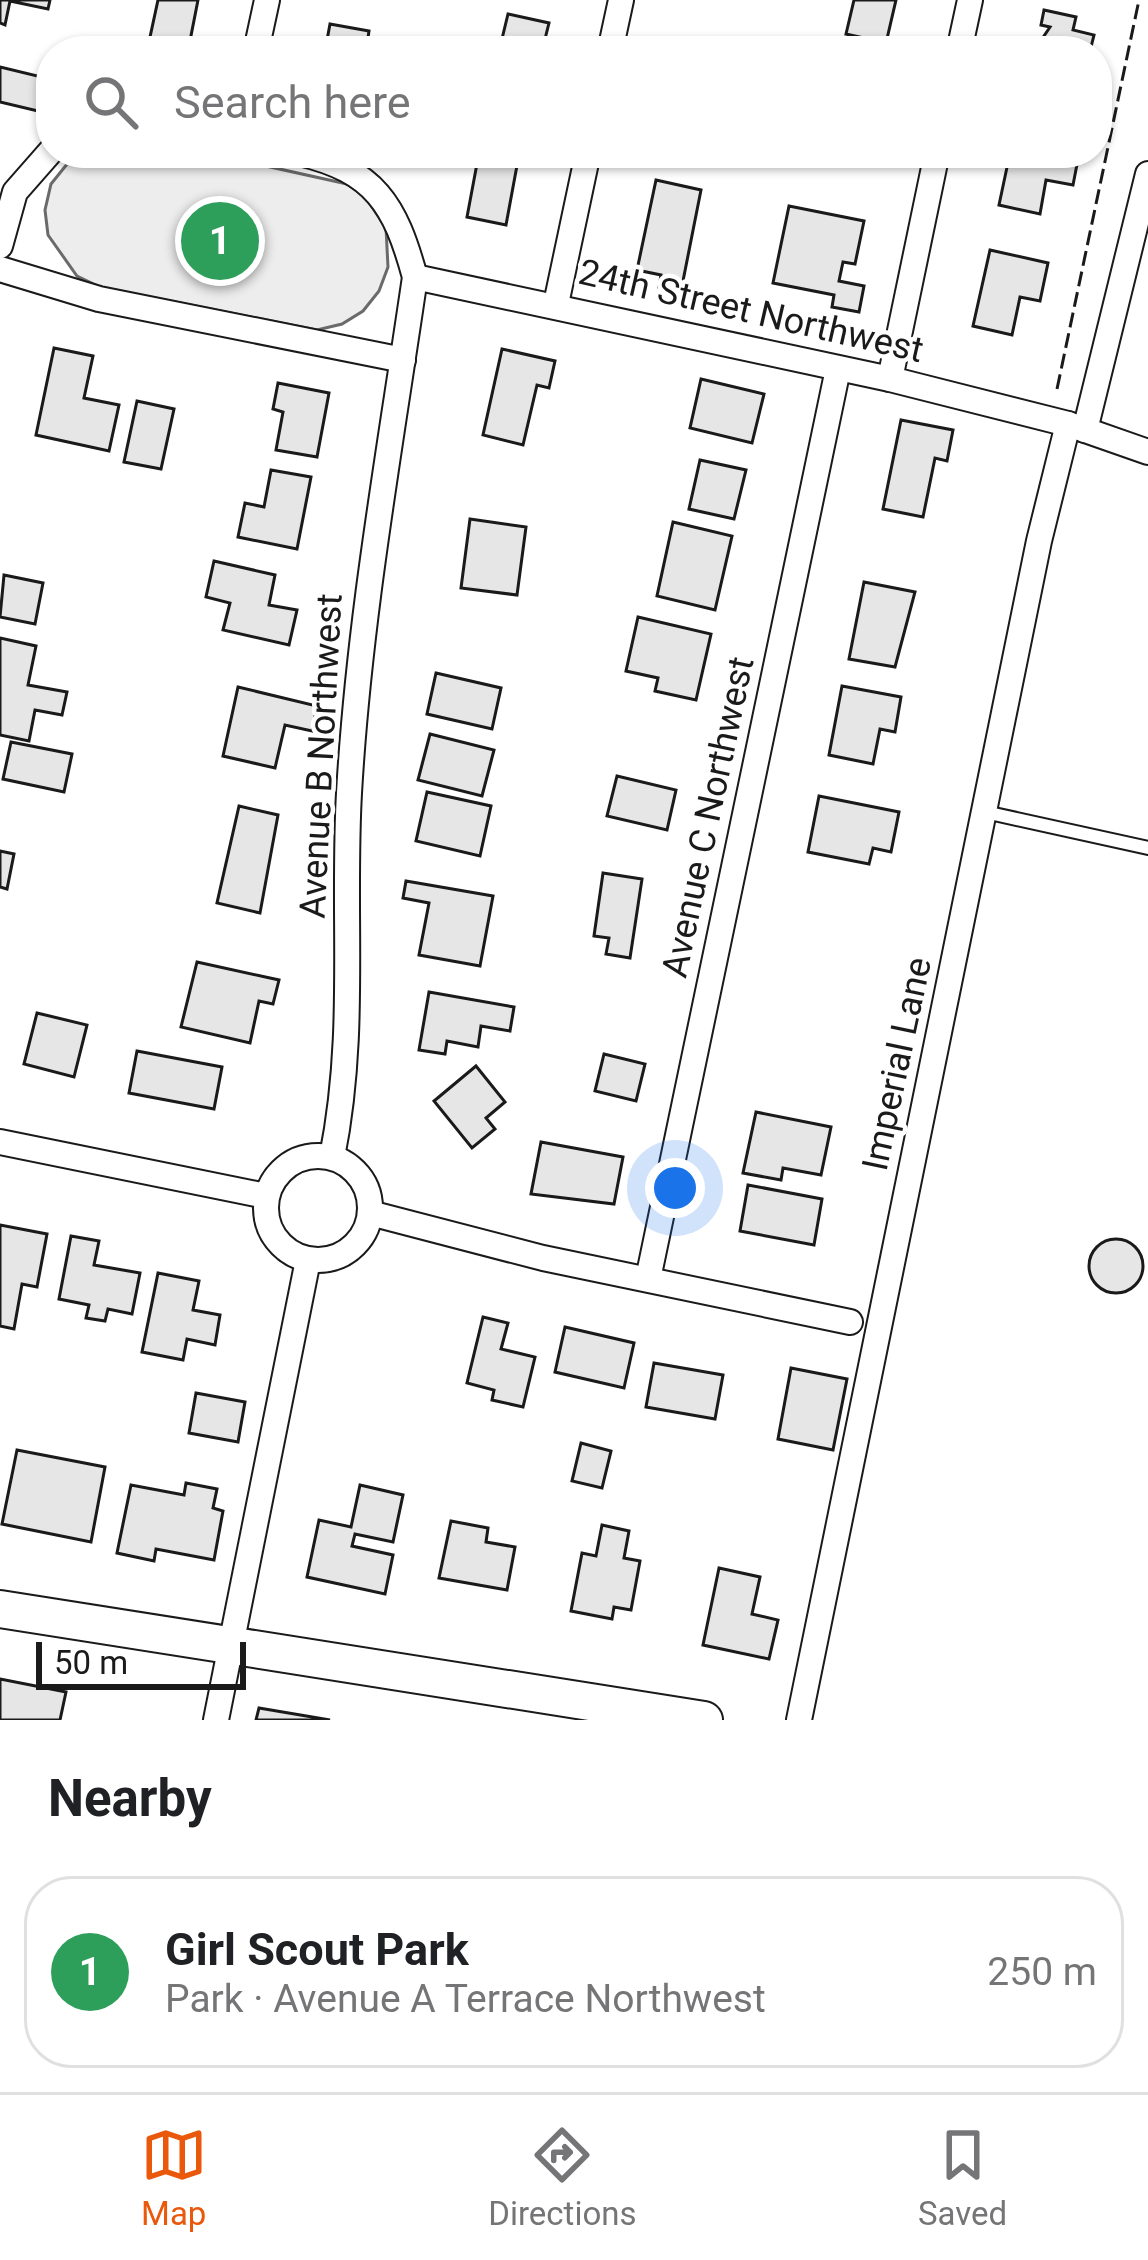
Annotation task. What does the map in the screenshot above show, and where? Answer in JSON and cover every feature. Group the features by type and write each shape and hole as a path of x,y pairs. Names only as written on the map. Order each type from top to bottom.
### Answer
{"street":[{"path":"259,36 267,0"},
{"path":"613,36 621,0"},
{"path":"962,36 970,0"},
{"path":"0,245 8,190 36,165"},
{"path":"0,269 99,299 403,360 415,277 400,230 371,183 345,168"},
{"path":"556,304 585,168"},
{"path":"890,379 935,168"},
{"name":"Imperial Lane","path":"799,1720 985,812 1077,427 1148,174"},
{"name":"24th Street Northwest","path":"415,277 890,379 1077,427 1148,452"},
{"name":"Avenue B Northwest","path":"332,1157 349,1065 346,886 355,708 368,577 403,360"},
{"name":"Avenue C Northwest","path":"647,1279 838,369"},
{"path":"0,1142 266,1196"},
{"path":"332,1157 361,1178 370,1213 357,1244 343,1255 308,1260 279,1244 265,1213 266,1196 284,1168 299,1159 332,1157"},
{"path":"370,1213 850,1322"},
{"path":"216,1720 308,1260"},
{"path":"0,1609 704,1720"}],"lane":[{"path":"985,812 1148,848"}],"shaded area":[{"path":"64,168 275,168 347,184 364,195 386,228 388,267 379,291 363,311 342,324 317,330 100,287 77,276 48,235 45,210 51,184"}],"building":[{"path":"0,0 50,0 48,9 10,1 5,25 0,23"},
{"path":"158,0 198,0 191,36 150,36"},
{"path":"854,0 896,0 888,36 846,34"},
{"path":"1044,10 1076,17 1073,30 1094,35 1044,36 1050,27 1041,25"},
{"path":"508,14 549,23 546,36 503,36"},
{"path":"330,24 369,31 368,36 328,36"},
{"path":"0,67 36,76 36,111 0,102"},
{"path":"476,168 517,168 506,225 467,217"},
{"path":"1007,168 1076,168 1073,185 1046,180 1040,214 999,205"},
{"path":"656,180 701,190 681,291 659,287 661,275 637,270"},
{"path":"789,206 864,221 855,264 843,262 839,281 864,286 859,312 832,307 834,295 773,283"},
{"path":"990,250 1048,263 1040,301 1020,297 1012,335 973,326"},
{"path":"54,348 93,356 84,398 119,405 109,451 36,435"},
{"path":"502,349 555,361 549,388 537,385 523,445 483,435"},
{"path":"701,379 764,394 752,443 690,428"},
{"path":"278,383 329,393 317,457 276,450 283,412 273,409"},
{"path":"137,401 174,409 161,469 124,462"},
{"path":"901,420 953,430 947,461 935,458 923,517 883,509"},
{"path":"700,460 746,470 734,519 689,509"},
{"path":"271,470 311,477 297,549 238,537 245,503 264,507"},
{"path":"470,519 526,527 517,595 461,588"},
{"path":"673,522 732,536 715,610 657,596"},
{"path":"214,561 275,575 269,605 297,610 289,645 223,630 230,603 206,597"},
{"path":"4,575 43,583 35,624 0,617"},
{"path":"864,582 915,592 895,667 849,659"},
{"path":"638,617 711,634 696,700 655,691 658,678 626,671"},
{"path":"0,638 36,646 28,685 67,692 62,715 35,710 29,741 0,735"},
{"path":"436,673 501,688 492,729 427,714"},
{"path":"842,686 901,697 895,732 880,729 873,764 829,755"},
{"path":"238,687 317,706 312,731 285,725 275,768 223,756"},
{"path":"430,734 494,750 482,796 418,780"},
{"path":"11,742 72,754 64,792 3,779"},
{"path":"617,776 676,790 667,830 607,816"},
{"path":"427,792 491,806 480,856 416,841"},
{"path":"819,796 899,812 891,852 873,848 869,864 808,852"},
{"path":"239,806 278,815 260,913 217,903"},
{"path":"0,851 14,854 7,889 0,887"},
{"path":"603,873 642,879 630,958 606,954 609,938 594,936"},
{"path":"406,881 493,896 480,966 419,955 429,903 403,898"},
{"path":"197,962 279,980 273,1004 259,1001 250,1043 181,1027"},
{"path":"429,992 514,1007 510,1031 481,1026 478,1047 447,1041 445,1054 419,1050"},
{"path":"37,1013 87,1025 74,1077 24,1064"},
{"path":"137,1051 222,1067 214,1109 129,1093"},
{"path":"604,1054 645,1064 636,1101 595,1091"},
{"path":"476,1066 505,1102 486,1118 495,1129 472,1148 434,1101"},
{"path":"756,1112 831,1127 821,1175 783,1168 781,1180 743,1173"},
{"path":"541,1142 623,1157 614,1204 531,1194"},
{"path":"748,1185 822,1199 814,1245 740,1231"},
{"path":"0,1225 47,1234 37,1287 22,1284 14,1329 0,1326"},
{"path":"71,1236 99,1241 94,1265 140,1273 132,1314 108,1309 105,1321 86,1318 89,1305 59,1299"},
{"path":"1116,1239 1135,1247 1143,1266 1135,1285 1116,1293 1097,1285 1089,1266 1097,1247"},
{"path":"158,1273 199,1281 193,1310 220,1315 215,1345 187,1339 183,1360 142,1352"},
{"path":"483,1317 508,1323 501,1349 535,1357 523,1407 492,1400 494,1390 467,1383"},
{"path":"565,1327 634,1343 624,1388 555,1372"},
{"path":"654,1363 723,1375 715,1419 646,1407"},
{"path":"791,1368 847,1379 833,1450 778,1439"},
{"path":"196,1393 245,1402 238,1442 189,1433"},
{"path":"581,1443 611,1451 602,1488 572,1481"},
{"path":"17,1450 105,1467 91,1542 2,1524"},
{"path":"186,1483 217,1489 213,1508 223,1511 214,1560 156,1549 154,1561 117,1553 131,1485 184,1495"},
{"path":"360,1485 403,1495 393,1542 355,1534 352,1546 393,1555 385,1594 307,1577 319,1520 351,1527"},
{"path":"451,1521 488,1528 486,1542 515,1547 507,1590 439,1578"},
{"path":"602,1525 629,1531 624,1558 640,1561 631,1610 614,1607 612,1619 571,1611 582,1553 596,1556"},
{"path":"719,1568 760,1577 752,1614 778,1620 769,1659 703,1645"},
{"path":"0,1679 66,1692 60,1720 0,1720"},
{"path":"259,1708 330,1720 256,1720"}],"fence":[{"path":"1112,128 1139,0"},
{"path":"1057,389 1104,168"}],"place":[{"name":"Girl Scout Park","path":"220,241"}]}
